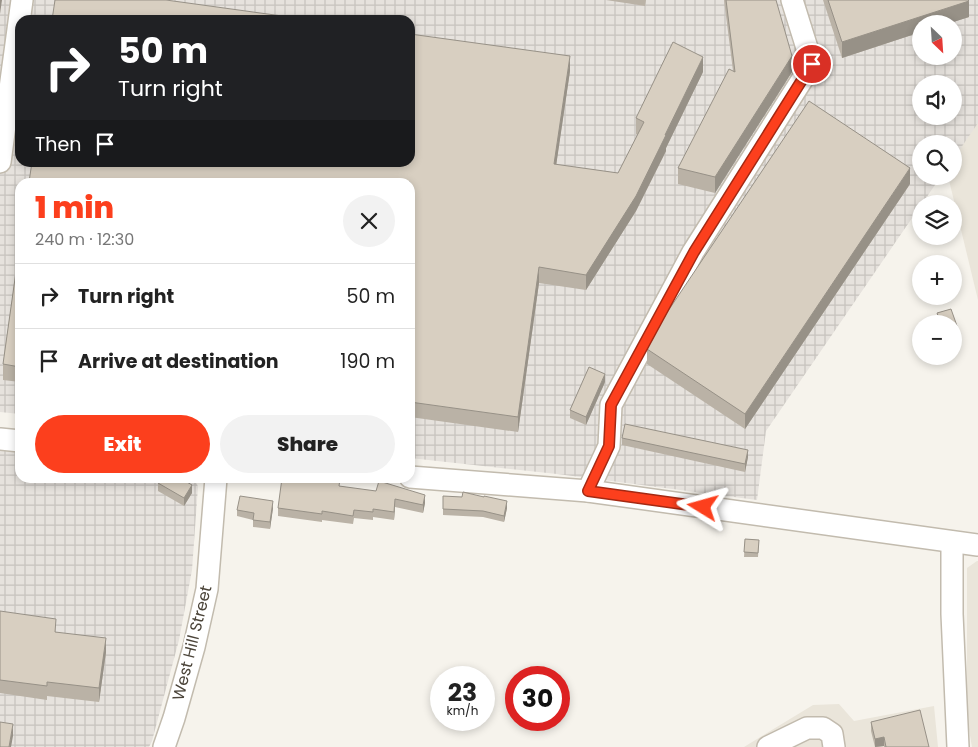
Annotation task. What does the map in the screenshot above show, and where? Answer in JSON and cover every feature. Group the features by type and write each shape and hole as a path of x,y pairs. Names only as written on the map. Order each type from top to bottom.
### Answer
{"street":[{"path":"20,15 22,0"},
{"path":"588,491 609,446 611,405 694,252 812,64 792,0"},
{"path":"0,162 15,52"},
{"path":"0,438 15,440"},
{"path":"415,477 588,491 978,545"},
{"name":"West Hill Street","path":"164,747 191,656 207,589 216,483"},
{"path":"952,542 952,614 958,747"},
{"path":"768,747 807,728 823,728 832,734 834,747"}],"shaded area":[{"path":"0,0 978,0 978,123 962,146 962,135 912,135 912,185 935,185 928,195 912,195 912,218 766,431 757,500 557,474 415,459 415,178 15,178 15,414 0,412"},
{"path":"978,120 978,300 962,234 962,195 953,195 950,185 962,185 962,145"},
{"path":"0,448 15,450 15,483 197,483 198,487 192,570 179,640 149,747 0,747"},
{"path":"977,561 978,747 972,747 967,718 967,568"},
{"path":"839,704 854,721 934,706 938,747 744,747 813,705"}],"building":[{"path":"55,0 166,0 275,15 53,15"},
{"path":"726,0 776,0 792,56 715,177 678,168 729,69 735,72"},
{"path":"828,0 969,1 926,15 912,15 912,19 842,42"},
{"path":"415,35 570,56 554,164 618,173 644,122 636,118 673,42 703,57 636,196 586,275 539,267 518,417 415,403 415,178 30,178 31,167 415,167"},
{"path":"809,101 910,168 745,414 647,349 666,314"},
{"path":"15,279 15,366 3,364"},
{"path":"951,309 953,315 938,315 937,313"},
{"path":"589,367 605,374 586,417 570,410"},
{"path":"625,424 748,450 745,464 622,438"},
{"path":"158,483 189,483 192,485 184,498"},
{"path":"281,483 339,483 339,486 376,491 378,483 386,483 425,495 423,505 395,499 394,512 373,509 373,512 354,510 353,516 322,511 322,514 278,508"},
{"path":"463,492 507,501 504,516 483,511 443,509 443,496 462,497"},
{"path":"240,496 273,501 270,522 253,520 254,513 237,510"},
{"path":"745,539 759,540 758,553 744,552"},
{"path":"0,611 56,619 55,632 106,638 99,688 47,682 47,686 0,680"},
{"path":"920,710 929,747 886,747 884,737 875,739 871,722"},
{"path":"0,722 13,724 9,747 0,747"}],"route":[{"path":"703,507 588,491 609,446 611,405 694,252 812,64"}]}
